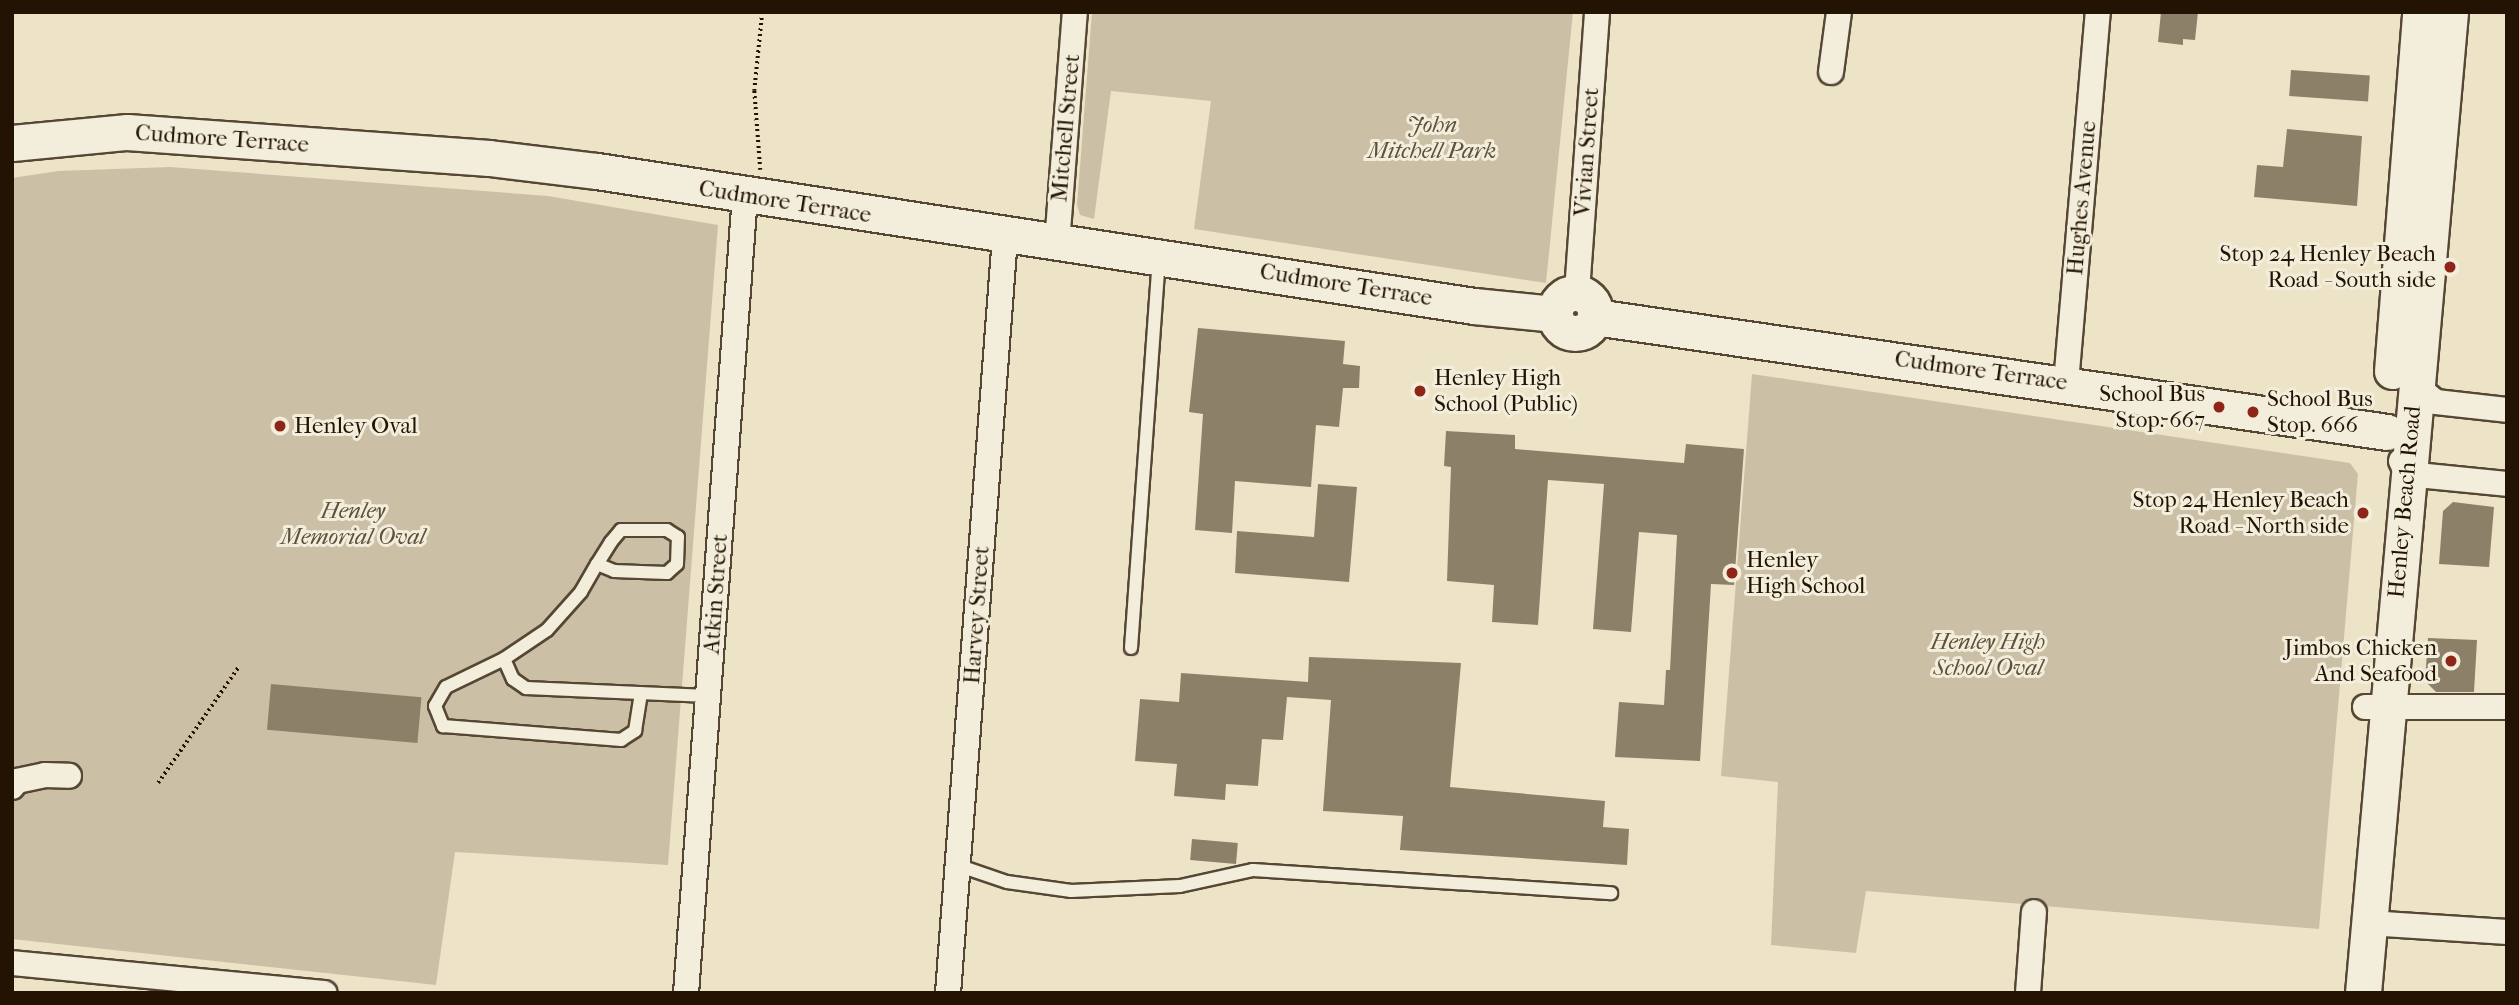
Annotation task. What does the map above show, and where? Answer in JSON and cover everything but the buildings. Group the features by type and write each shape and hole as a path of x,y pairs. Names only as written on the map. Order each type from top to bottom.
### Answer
{"street":[{"name":"Mitchell Street","path":"1058,244 1075,12"},
{"name":"Vivian Street","path":"1575,308 1597,12"},
{"path":"1831,72 1839,12"},
{"name":"Hughes Avenue","path":"2066,383 2098,12"},
{"name":"Henley Beach Road","path":"2350,993 2351,884 2377,708 2407,474 2412,410 2420,12"},
{"name":"Henley Beach Road","path":"2363,993 2369,923 2377,708 2412,410 2451,12"},
{"name":"Cudmore Terrace","path":"12,143 127,132 489,158 1474,306 1575,308 2066,383 2412,410 2507,410"},
{"name":"Atkin Street","path":"686,993 745,196"},
{"name":"Harvey Street","path":"948,993 1005,237"},
{"path":"2407,474 2507,484"},
{"path":"2377,708 2507,707"},
{"path":"12,787 17,781 45,775 69,776"},
{"path":"2028,993 2034,912"},
{"path":"2369,923 2507,932"},
{"path":"12,963 325,993"}],"lane":[{"path":"1131,648 1159,258"},
{"path":"597,564 614,571 667,573 677,564 678,537 667,530 621,530 597,564 580,593 547,630 504,659 446,687 435,706 443,726 621,740 635,731 641,693"},
{"path":"504,659 513,680 526,688 708,696"},
{"path":"957,865 1007,882 1071,891 1180,886 1253,870 1611,893"}],"path":[{"path":"745,196 761,169 754,91 762,12"},
{"path":"158,783 238,668"}],"green space":[{"name":"John Mitchell Park","path":"1092,12 1573,12 1546,283 1194,229 1211,101 1111,91 1094,219 1080,215 1077,205"},
{"name":"Henley Memorial Oval","path":"170,167 548,196 718,225 668,865 455,852 436,985 12,939 12,178 58,171"},
{"name":"Henley High School Oval","path":"1752,374 2350,463 2358,474 2319,929 1866,891 1856,953 1771,945 1778,782 1721,776"}],"place":[{"name":"Stop 24 Henley Beach Road - South side","path":"2450,267"},
{"name":"Henley High School (Public)","path":"1420,391"},
{"name":"School Bus Stop. 667","path":"2219,407"},
{"name":"School Bus Stop. 666","path":"2253,412"},
{"name":"Henley Oval","path":"280,426"},
{"name":"Stop 24 Henley Beach Road - North side","path":"2363,513"},
{"name":"Henley High School","path":"1732,573"},
{"name":"Jimbos Chicken And Seafood","path":"2451,661"}]}
